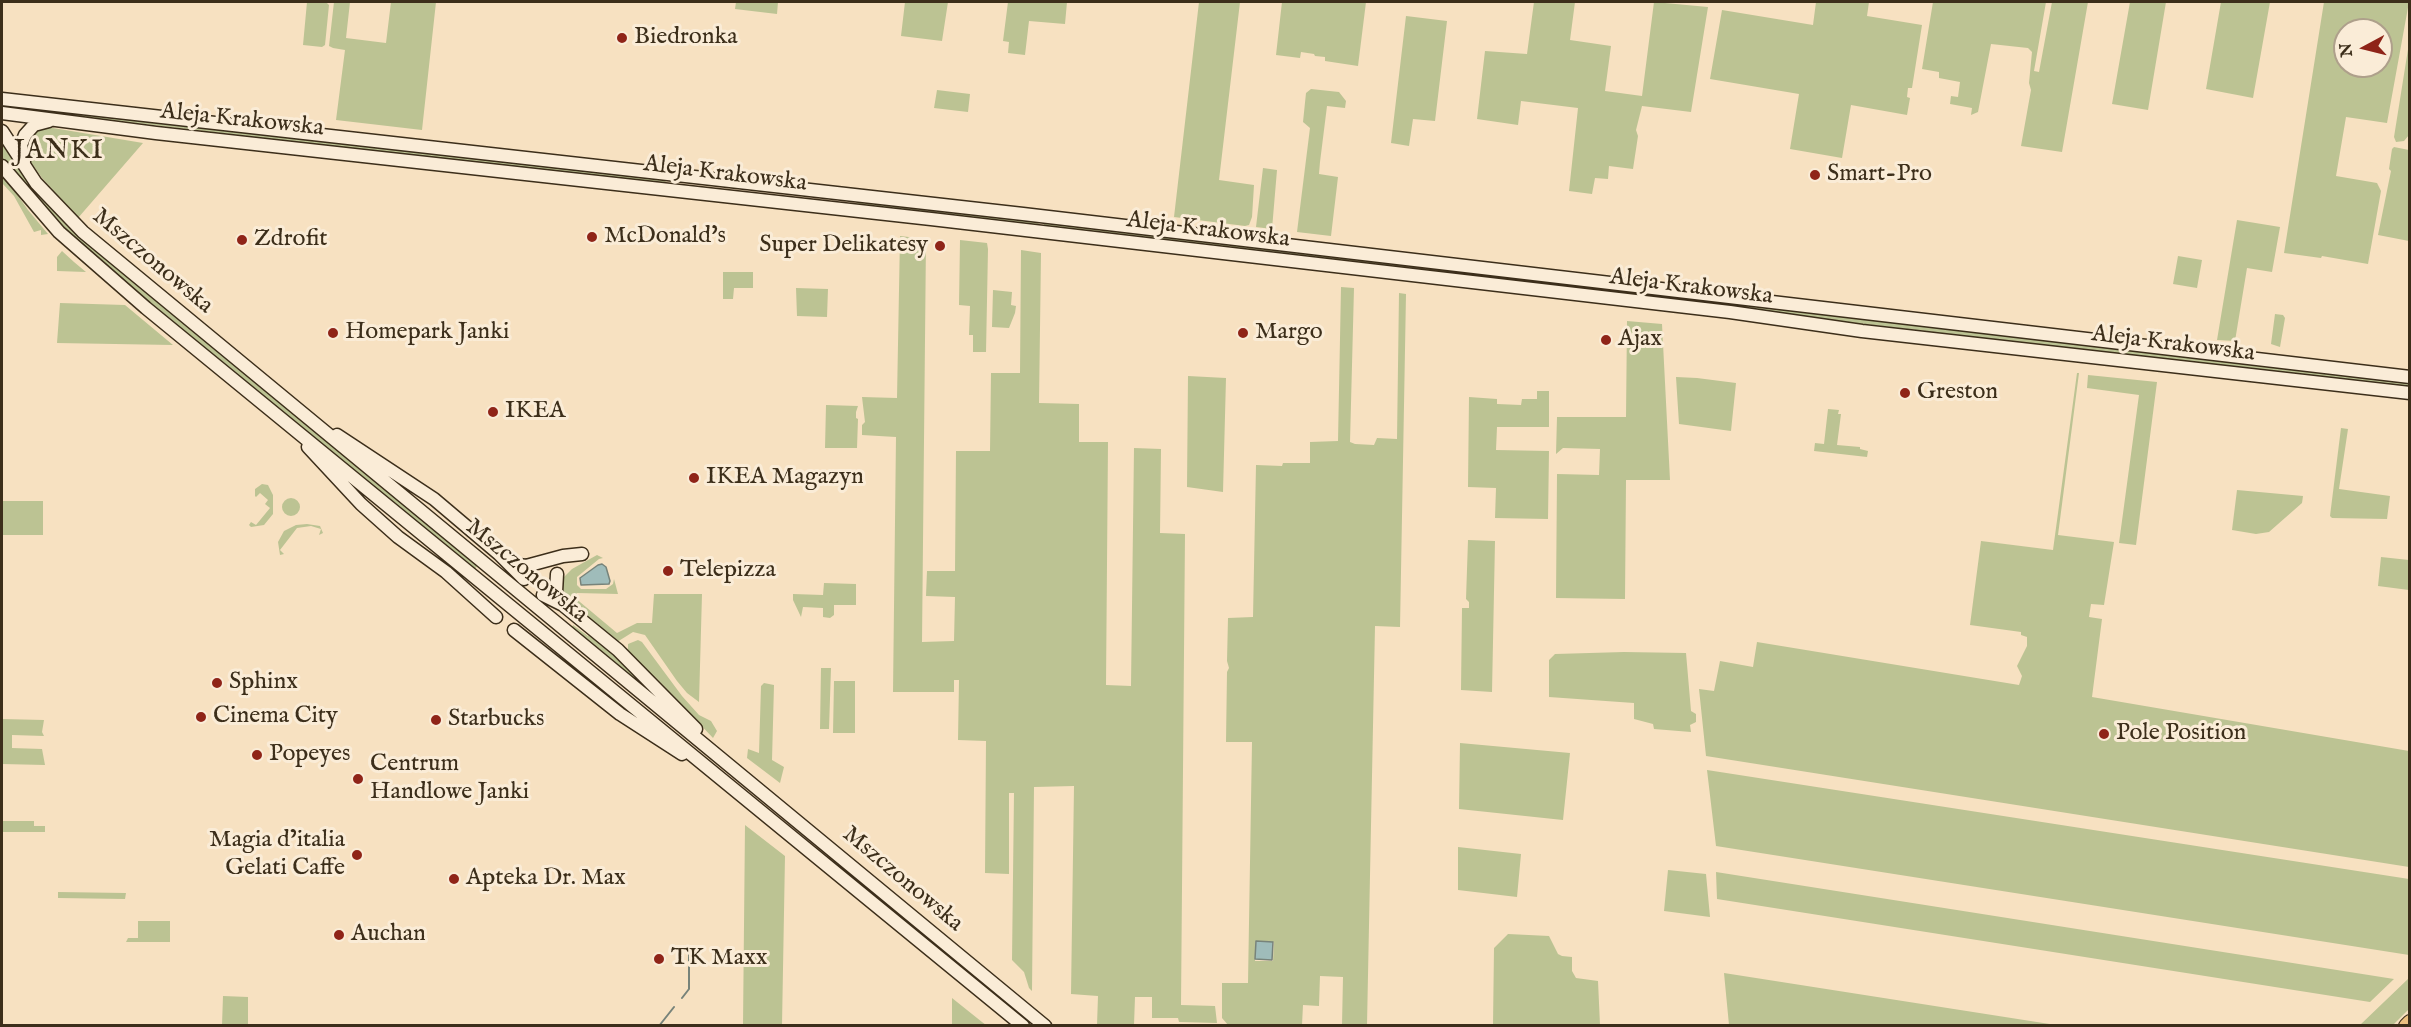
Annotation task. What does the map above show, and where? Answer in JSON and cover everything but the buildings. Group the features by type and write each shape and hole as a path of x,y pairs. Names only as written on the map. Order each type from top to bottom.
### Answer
{"main road":[{"name":"Aleja Krakowska","path":"2,99 1023,214 2409,377"},
{"name":"Aleja Krakowska","path":"2,113 1730,312 1853,330 2409,393"},
{"path":"26,169 21,145 25,135 34,125 54,120"},
{"name":"Mszczonowska","path":"2,131 26,169 56,206 83,232 1045,1026"},
{"name":"Mszczonowska","path":"2,166 59,232 146,308 474,574 1023,1026"},
{"path":"284,399 434,499 524,579"},
{"path":"276,414 360,504 446,572 496,617"},
{"path":"499,555 526,566 563,556 582,554"},
{"path":"557,574 556,592 563,605"},
{"path":"543,595 563,605 640,671 732,767"},
{"path":"514,630 620,714 724,781"},
{"path":"2406,1026 2409,1022"}],"green space":[{"path":"307,2 326,2 329,5 325,45 322,47 303,45"},
{"path":"334,2 350,2 346,38 386,43 391,2 436,2 422,130 336,120 345,50 329,46"},
{"path":"736,2 778,2 777,14 735,9"},
{"path":"905,2 948,2 942,41 901,36"},
{"path":"1008,2 1067,2 1065,24 1029,21 1025,55 1008,53 1009,42 1003,41"},
{"path":"1199,2 1240,2 1219,180 1254,185 1252,217 1249,225 1245,226 1174,217"},
{"path":"1282,2 1366,2 1358,66 1325,61 1325,57 1301,52 1300,58 1276,55"},
{"path":"1534,2 1575,2 1570,40 1611,46 1605,91 1642,96 1654,2 1708,7 1691,112 1642,106 1636,130 1638,136 1633,169 1609,166 1608,179 1595,178 1592,194 1569,191 1578,108 1521,101 1518,125 1477,119 1485,51 1527,54"},
{"path":"1816,2 1869,2 1867,16 1922,25 1912,88 1908,88 1907,97 1910,98 1907,115 1851,105 1842,158 1790,149 1799,94 1710,79 1722,10 1813,25"},
{"path":"1933,2 2046,2 2034,71 2039,72 2052,2 2088,2 2062,152 2021,146 2031,90 2029,83 2032,52 2028,48 1991,44 1978,112 1971,115 1972,108 1950,104 1951,96 1958,97 1960,82 1939,78 1939,72 1922,69"},
{"path":"2130,2 2166,2 2148,110 2112,104"},
{"path":"2221,2 2270,2 2253,98 2206,89"},
{"path":"2324,2 2409,2 2387,123 2346,117 2336,176 2377,183 2381,191 2368,264 2322,256 2321,258 2284,253"},
{"path":"1406,16 1447,21 1435,121 1413,119 1409,146 1391,143"},
{"path":"2409,43 2409,135 2404,141 2396,142 2394,137"},
{"path":"1311,89 1339,92 1346,101 1345,108 1327,106 1320,162 1319,174 1338,177 1331,236 1297,232 1310,128 1303,122 1306,93"},
{"path":"937,90 970,94 968,112 934,108"},
{"path":"17,106 666,179 665,185 17,109"},
{"path":"41,126 143,143 78,218 42,178 26,155 26,140"},
{"path":"2,144 32,189 72,231 457,548 477,566 475,569 81,246 2,160"},
{"path":"2394,147 2409,150 2409,241 2378,235"},
{"path":"1263,168 1277,170 1272,229 1256,227"},
{"path":"2,173 48,234 41,235 41,230 34,232 14,196 2,183"},
{"path":"869,202 1039,221 1038,227 845,204"},
{"path":"2237,220 2280,227 2272,272 2247,268 2235,341 2217,340"},
{"path":"1044,222 1592,288 1565,288 1044,228"},
{"path":"900,236 926,239 922,642 954,641 955,597 926,596 927,571 955,571 956,451 990,451 991,373 1020,373 1021,250 1041,253 1039,403 1079,404 1079,442 1108,442 1106,685 1131,686 1134,448 1161,449 1160,533 1185,534 1181,1005 1215,1006 1217,1023 1179,1022 1178,1018 1152,1018 1152,997 1135,997 1134,1025 1097,1025 1098,996 1071,994 1074,786 1034,787 1032,991 1029,988 1024,972 1012,960 1014,793 1009,793 1009,874 985,873 986,741 958,740 959,680 954,680 954,692 893,692 896,437 862,435 862,425 865,422 862,397 897,398"},
{"path":"960,240 987,243 986,352 973,352 973,335 969,335 970,306 959,305"},
{"path":"62,251 86,272 57,271 57,257"},
{"path":"2178,256 2202,260 2197,288 2173,284"},
{"path":"723,272 753,272 753,288 734,288 733,299 723,299"},
{"path":"1341,287 1354,288 1350,442 1355,444 1374,445 1377,438 1397,439 1399,293 1406,294 1400,627 1375,626 1367,1025 1342,1025 1343,977 1320,976 1319,1006 1303,1005 1302,1025 1228,1025 1222,1018 1222,983 1248,983 1252,742 1226,742 1227,672 1229,668 1227,661 1228,618 1253,617 1256,465 1282,466 1283,463 1310,463 1310,442 1338,441","holes":["1256,941 1274,942 1273,961 1255,961"]},
{"path":"796,288 828,289 827,317 797,316"},
{"path":"993,290 1012,292 1011,305 1016,306 1009,328 992,327"},
{"path":"1694,298 2409,382 2409,388 1704,305 1704,302 1694,300"},
{"path":"60,303 125,305 173,345 57,343"},
{"path":"2275,314 2283,315 2285,318 2280,347 2271,344"},
{"path":"1627,321 1662,324 1670,480 1626,480 1625,599 1556,598 1557,474 1599,475 1600,449 1563,448 1556,454 1557,417 1626,417"},
{"path":"2077,373 2079,373 2058,535 2114,542 2104,605 2091,604 2089,617 2102,619 2092,697 2409,751 2409,867 1706,756 1699,689 1714,691 1720,661 1753,667 1757,642 2019,685 2022,676 2017,666 2027,646 2027,637 2021,635 2021,632 1970,625 1981,541 2053,550"},
{"path":"2088,375 2157,382 2136,545 2119,543 2139,395 2087,388"},
{"path":"1188,376 1226,378 1223,492 1187,487"},
{"path":"1676,377 1736,383 1731,431 1679,424"},
{"path":"1537,391 1549,391 1549,427 1497,427 1496,450 1549,451 1548,519 1495,518 1496,488 1468,487 1469,397 1497,399 1497,404 1521,405 1522,399 1537,399"},
{"path":"826,405 858,406 856,412 858,419 857,448 825,448"},
{"path":"1828,409 1839,410 1838,414 1841,414 1837,445 1860,447 1868,451 1867,457 1814,451 1815,443 1824,444"},
{"path":"2341,428 2348,429 2339,489 2390,496 2387,519 2332,518 2330,516"},
{"path":"262,484 268,485 273,495 273,514 264,525 251,527 249,525 251,522 256,525 270,508 265,504 268,500 260,493 255,496 255,489"},
{"path":"2237,490 2303,496 2302,503 2269,532 2256,534 2232,530"},
{"path":"291,498 297,501 300,507 297,513 291,516 285,513 282,507 285,501"},
{"path":"2,501 43,501 43,535 2,535"},
{"path":"296,525 320,526 323,533 319,535 321,529 311,526 297,528 280,550 284,554 280,555 278,542 284,531"},
{"path":"1468,540 1495,541 1492,692 1461,690 1462,608 1469,608 1469,602 1466,599"},
{"path":"597,555 603,558 577,577 577,585 581,589 606,589 613,584 614,579 618,594 577,593 574,597 617,633 637,623 652,623 654,594 702,594 699,702 677,681 645,635 633,632 617,642 565,597 561,589 564,577 572,569"},
{"path":"2381,557 2409,560 2409,590 2378,586"},
{"path":"824,583 856,584 856,605 834,605 834,615 830,618 823,617 823,608 803,607 801,617 793,600 793,594 823,595"},
{"path":"573,625 588,636 590,633 645,679 662,701 572,628"},
{"path":"638,640 642,642 699,715 711,721 717,731 713,738 659,681 628,653 628,644"},
{"path":"1686,653 1691,711 1696,714 1696,722 1690,725 1691,732 1654,729 1653,724 1634,719 1634,703 1549,697 1549,660 1555,654"},
{"path":"821,668 831,668 829,729 820,729"},
{"path":"834,681 855,681 855,733 833,733"},
{"path":"764,683 774,685 772,760 784,767 780,783 747,758 748,749 759,753 761,686"},
{"path":"2,719 44,720 42,732 44,736 12,735 12,748 42,749 45,765 2,764"},
{"path":"1460,743 1570,753 1563,820 1459,809"},
{"path":"1707,770 2409,879 2409,955 1716,846"},
{"path":"2,821 34,821 34,826 45,826 45,832 2,832"},
{"path":"745,825 785,856 782,1025 743,1025"},
{"path":"1458,847 1521,854 1517,897 1458,890"},
{"path":"1668,870 1706,874 1710,917 1664,911"},
{"path":"1716,872 2394,979 2370,1002 1717,899"},
{"path":"58,892 126,893 125,899 58,898"},
{"path":"138,921 170,921 170,942 126,942 128,938 138,938"},
{"path":"1508,934 1549,936 1558,954 1572,957 1572,971 1576,978 1598,981 1600,1025 1493,1025 1494,948"},
{"path":"1724,973 2056,1025 1729,1025"},
{"path":"2409,978 2409,1009 2393,1025 2360,1025"},
{"path":"223,996 248,997 248,1025 222,1025"},
{"path":"952,998 982,1022 986,1025 952,1025"}],"water":[{"path":"602,564 606,567 609,584 581,585 580,578"},
{"path":"1256,941 1273,942 1272,960 1255,959"}],"waterway":[{"path":"682,998 689,989 689,946"},
{"path":"659,1026 674,1007"}],"place":[{"name":"Biedronka","path":"622,38"},
{"name":"Smart-Pro","path":"1815,175"},
{"name":"McDonald's","path":"592,237"},
{"name":"Zdrofit","path":"242,240"},
{"name":"Super Delikatesy","path":"940,246"},
{"name":"Homepark Janki","path":"333,333"},
{"name":"Margo","path":"1243,333"},
{"name":"Ajax","path":"1606,340"},
{"name":"Greston","path":"1905,393"},
{"name":"IKEA","path":"493,412"},
{"name":"IKEA Magazyn","path":"694,478"},
{"name":"Telepizza","path":"668,571"},
{"name":"Sphinx","path":"217,683"},
{"name":"Cinema City","path":"201,717"},
{"name":"Starbucks","path":"436,720"},
{"name":"Pole Position","path":"2104,734"},
{"name":"Popeyes","path":"257,755"},
{"name":"Centrum Handlowe Janki","path":"358,779"},
{"name":"Magia d’italia Gelati Caffe","path":"357,855"},
{"name":"Apteka Dr. Max","path":"454,879"},
{"name":"Auchan","path":"339,935"},
{"name":"TK Maxx","path":"659,959"}],"district":[{"name":"JANKI","path":"59,152"}]}
